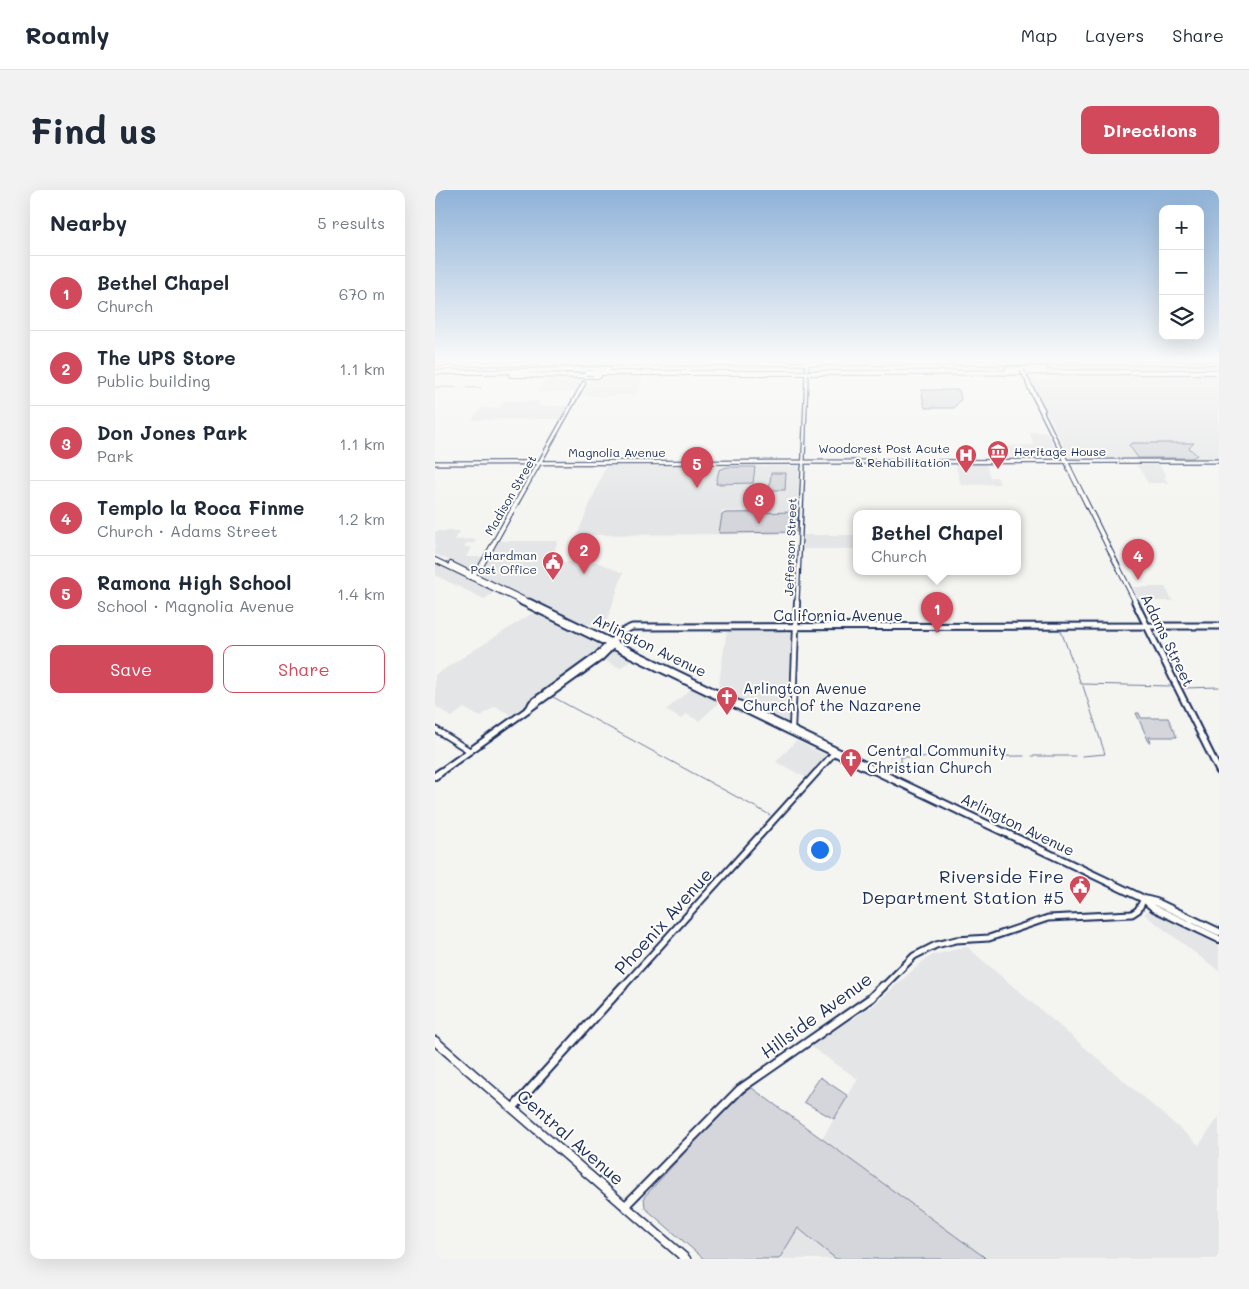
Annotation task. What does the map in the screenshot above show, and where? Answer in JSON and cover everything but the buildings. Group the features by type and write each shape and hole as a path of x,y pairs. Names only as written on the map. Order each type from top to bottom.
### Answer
{"main road":[{"name":"Madison Street","path":"472,576 480,568 568,412"},
{"name":"Adams Street","path":"1043,412 1219,771"},
{"name":"Magnolia Avenue","path":"435,464 1219,462"},
{"name":"Arlington Avenue","path":"435,556 472,576"},
{"name":"Arlington Avenue","path":"435,560 792,728 834,753 869,770 880,772"},
{"name":"California Avenue","path":"435,776 597,656 628,628 1219,626"},
{"name":"Arlington Avenue","path":"612,643 872,766 880,772 1144,899 1156,902 1219,932"},
{"name":"Arlington Avenue","path":"1144,899 1154,908 1219,939"},
{"name":"Central Avenue","path":"435,1041 686,1259"}],"street":[{"name":"Jefferson Street","path":"792,728 805,412"},
{"path":"435,729 469,751"},
{"name":"Phoenix Avenue","path":"513,1108 834,753"},
{"name":"Hillside Avenue","path":"625,1206 739,1089 871,998 914,956 936,945 989,938 1048,918 1131,914 1138,910 1144,899"}],"shaded area":[{"path":"478,412 565,412 561,419 472,420"},
{"path":"1047,412 1219,412 1219,459 1070,459"},
{"path":"1029,432 1047,432 1060,459 1012,458 1007,446 1034,445"},
{"path":"1132,443 1194,443 1189,448 1197,455 1192,458 1138,458 1129,445"},
{"path":"955,464 986,464 990,477 997,477 1000,484 961,485"},
{"path":"1137,465 1159,465 1167,477 1164,477 1168,483 1148,483"},
{"path":"606,466 799,466 798,511 722,511 719,533 796,534 577,535"},
{"path":"727,467 755,467 753,483 716,484 719,470"},
{"path":"771,473 786,473 785,490 769,490"},
{"path":"798,512 797,532 719,533 722,515 725,513"},
{"path":"435,531 460,531 455,540 476,539 474,543 467,543 464,547 471,547 466,557 483,557 475,569 469,570 435,554"},
{"path":"804,535 853,535 853,549 804,549"},
{"path":"498,541 558,541 550,562 597,562 623,573 606,624 582,624 478,574"},
{"path":"435,562 491,589 494,593 484,599 435,575"},
{"path":"1133,587 1165,587 1173,601 1139,601"},
{"path":"536,611 604,645 593,656 511,715 495,706 480,717 464,708 452,717 435,706 435,675"},
{"path":"727,630 795,630 788,722 718,689"},
{"path":"612,651 632,659 620,668 603,660"},
{"path":"692,688 720,702 699,721 686,714 681,719 666,710"},
{"path":"1136,713 1139,713 1141,718 1168,718 1177,737 1149,737 1151,742 1149,742"},
{"path":"796,741 826,755 807,778 776,762"},
{"path":"1148,911 1219,943 1219,971 1144,914"},
{"path":"967,947 1199,1145 1219,1117 1219,1259 986,1259 822,1139 858,1079 810,1046 874,1005 922,962 933,955"},
{"path":"820,1077 848,1096 834,1119 804,1102"},
{"path":"752,1088 986,1259 836,1259 798,1228 779,1259 704,1259 645,1208 644,1197 699,1137 747,1090"},
{"path":"797,1228 836,1259 779,1259"}],"waterway":[{"path":"1061,631 1081,684 1171,686"},
{"path":"1082,756 1105,754 1083,686"},
{"path":"1184,688 1219,687"},
{"path":"553,697 770,815"},
{"path":"901,769 901,757 1024,756"},
{"path":"1032,756 1075,756"}],"place":[{"name":"Heritage House","path":"998,470"},
{"name":"Woodcrest Post Acute & Rehabilitation","path":"966,474"},
{"name":"Ramona High School","path":"697,488"},
{"name":"Don Jones Park","path":"759,524"},
{"name":"The UPS Store","path":"584,574"},
{"name":"Templo la Roca Finme","path":"1138,580"},
{"name":"Hardman Post Office","path":"553,581"},
{"name":"Bethel Chapel","path":"937,633"},
{"name":"Arlington Avenue Church of the Nazarene","path":"727,716"},
{"name":"Central Community Christian Church","path":"851,778"},
{"name":"Riverside Fire Department Station #5","path":"1080,905"}]}
